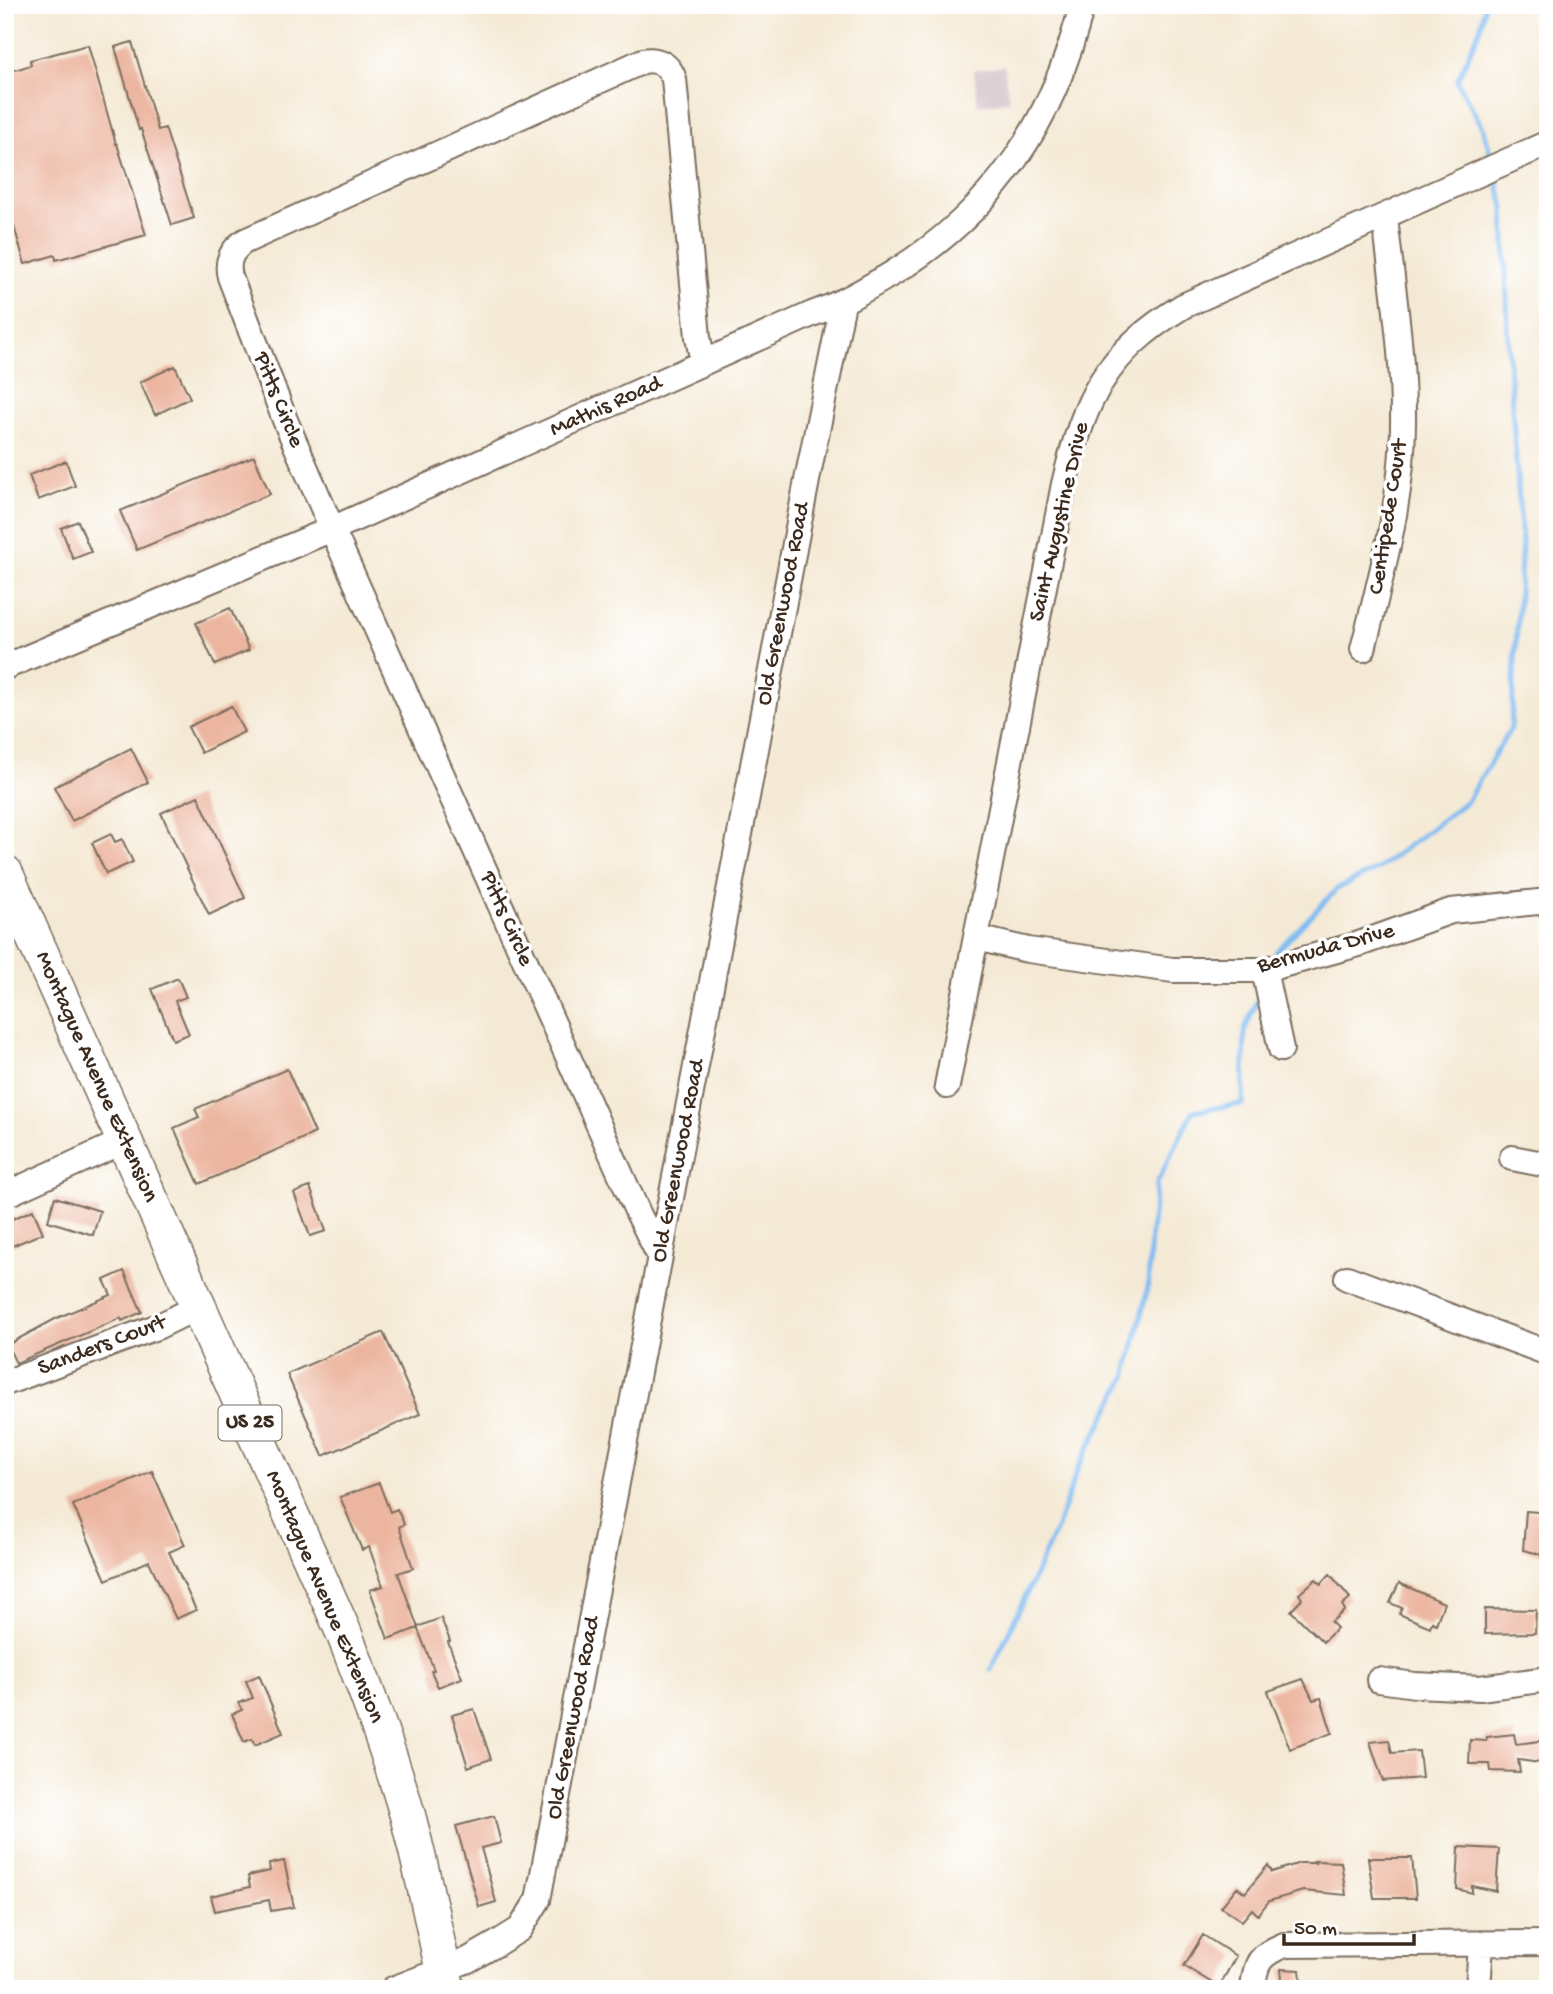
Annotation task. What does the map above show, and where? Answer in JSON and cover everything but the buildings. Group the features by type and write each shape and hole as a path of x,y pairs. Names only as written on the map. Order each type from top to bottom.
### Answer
{"highway":[{"name":"Montague Avenue Extension","path":"5,873 337,1619 366,1692 407,1815 445,1978"}],"street":[{"name":"Mathis Road","path":"5,667 332,529 812,314 843,303 919,256 962,222 1002,178 1020,154 1048,103 1062,72 1082,5"},
{"name":"Pitts Circle","path":"660,1257 332,529 285,420 228,269 233,251 245,241 648,60 662,63 669,68 674,79 698,337 704,363"},
{"name":"Saint Augustine Drive","path":"947,1086 1064,484 1076,433 1097,388 1115,361 1141,334 1183,306 1548,143"},
{"name":"Centipede Court","path":"1363,649 1379,587 1399,481 1403,425 1385,217"},
{"name":"Old Greenwood Road","path":"393,1989 445,1978 468,1960 520,1929 538,1900 808,475 843,303"},
{"name":"Bermuda Drive","path":"977,938 1028,950 1173,970 1264,970 1359,944 1451,911 1548,901"},
{"path":"1264,970 1281,1049"},
{"path":"5,1195 124,1141"},
{"path":"1512,1158 1548,1165"},
{"path":"1347,1278 1548,1353"},
{"name":"Sanders Court","path":"5,1383 159,1326 198,1307"},
{"path":"1379,1680 1415,1685 1480,1688 1548,1679"},
{"path":"1253,1989 1254,1973 1264,1954 1284,1945 1548,1942"},
{"path":"1478,1989 1481,1944"}],"shaded area":[{"path":"1004,66 1009,101 978,105 974,70"}],"waterway":[{"path":"1485,5 1480,29 1457,81 1484,130 1490,153"},
{"path":"1274,959 1277,951 1337,889 1379,868 1467,801 1511,728 1522,542 1509,363 1504,207 1497,181"},
{"path":"991,1670 1056,1530 1078,1468 1126,1377 1148,1287 1157,1183 1193,1111 1243,1104 1245,1029 1258,998"}]}
